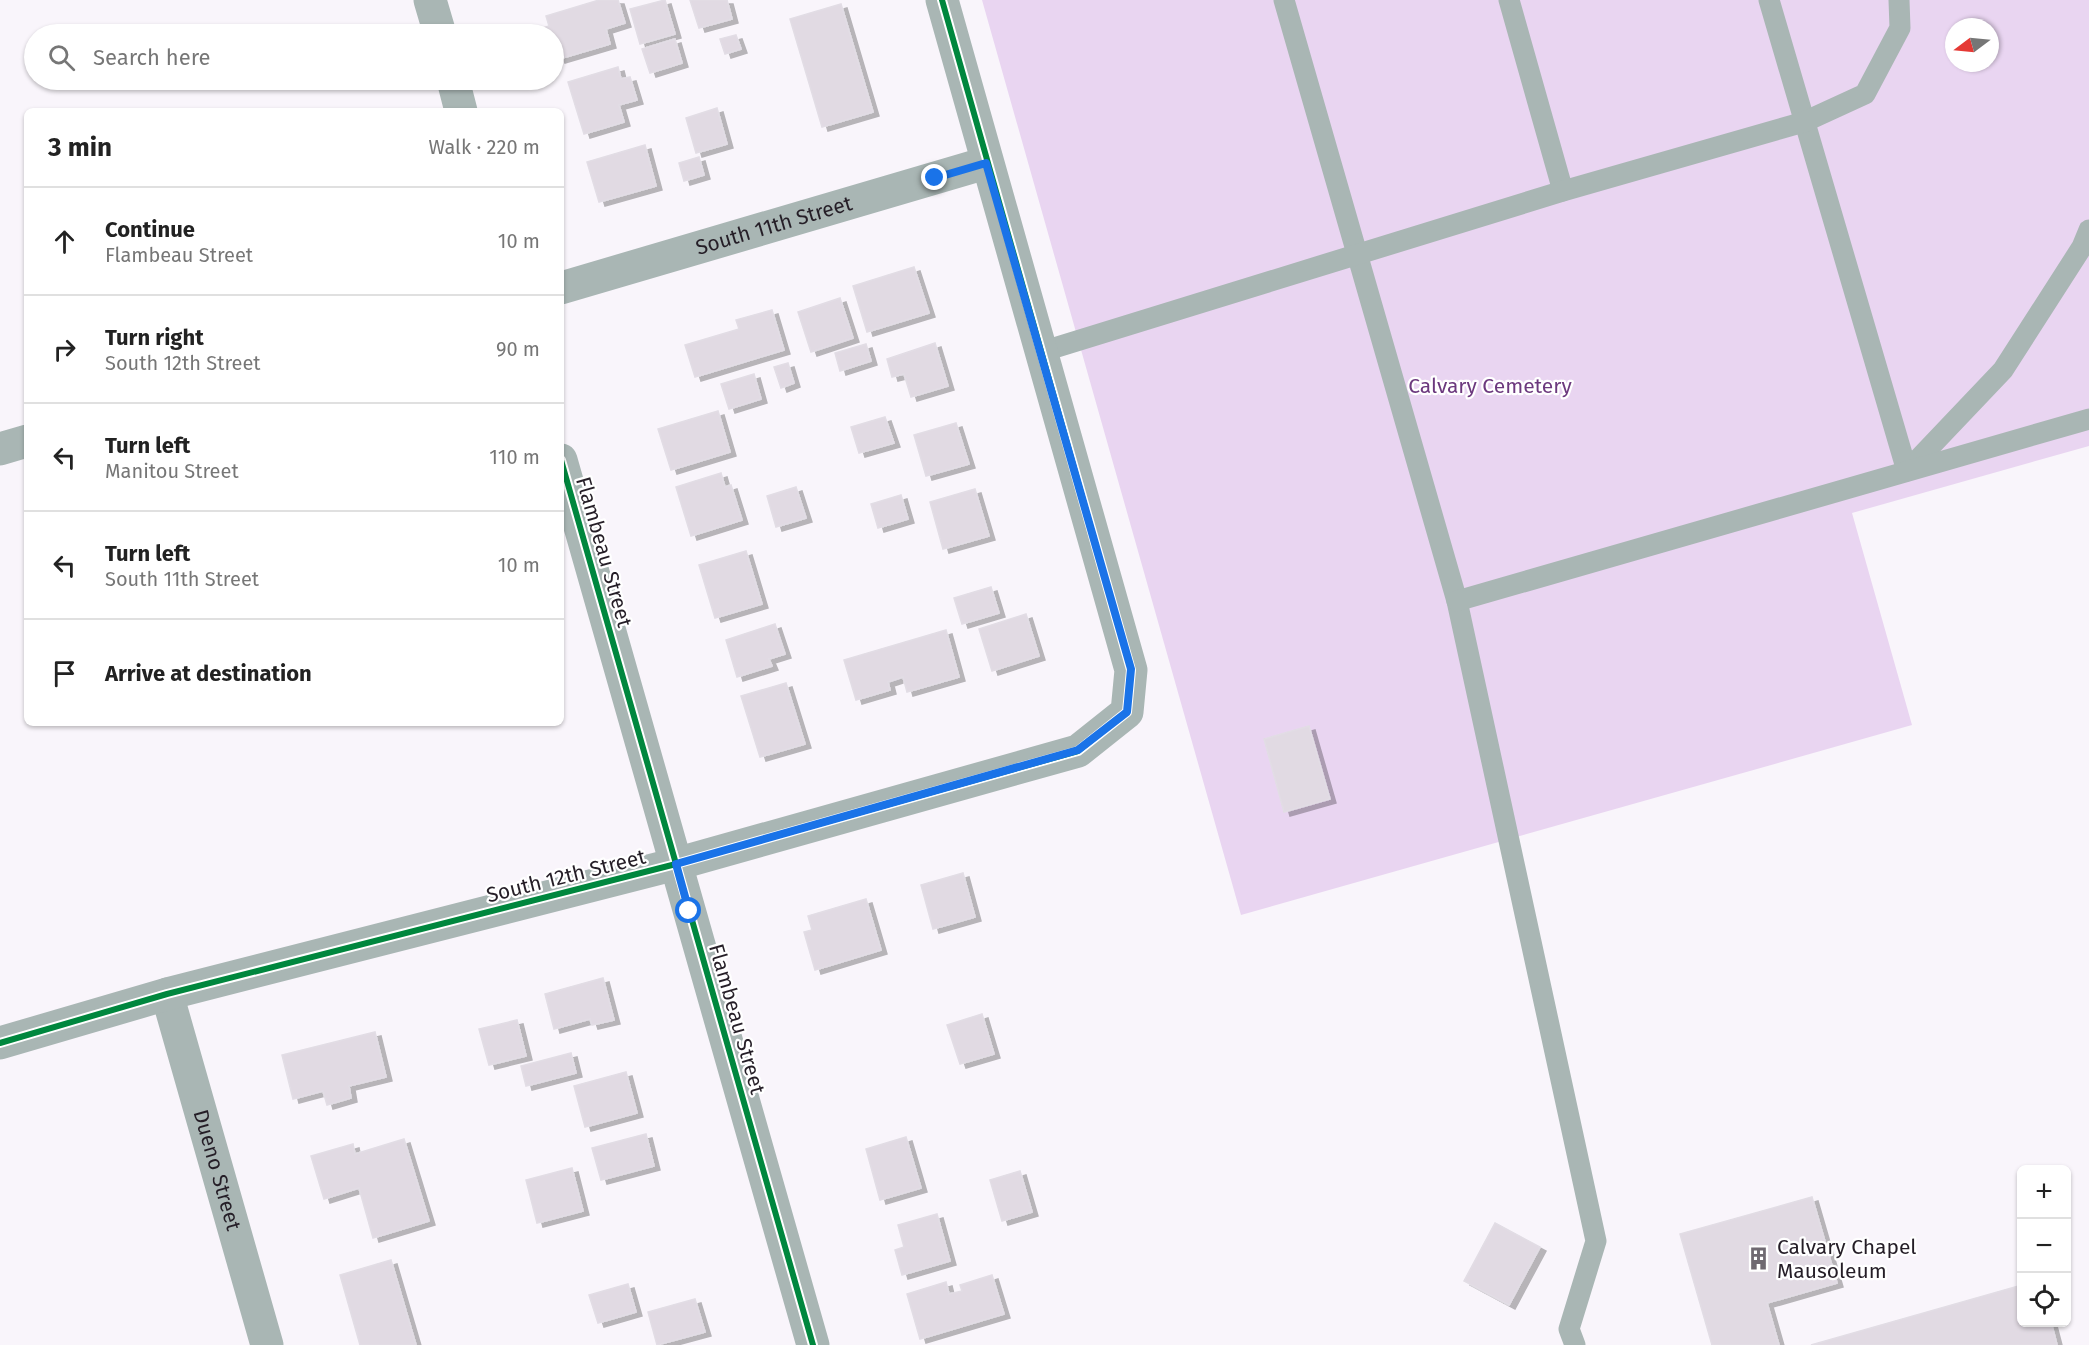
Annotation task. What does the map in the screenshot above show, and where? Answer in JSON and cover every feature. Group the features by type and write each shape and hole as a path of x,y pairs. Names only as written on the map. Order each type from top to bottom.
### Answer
{"street":[{"path":"430,0 437,24"},
{"path":"942,0 1041,352"},
{"path":"456,90 461,108"},
{"name":"South 11th Street","path":"564,287 986,163"},
{"name":"South 12th Street","path":"0,1043 167,994 676,864 1078,750 1127,712 1131,669 1041,352"},
{"path":"0,449 24,442"},
{"name":"Flambeau Street","path":"564,471 813,1345"},
{"name":"Dueno Street","path":"167,994 267,1345"}],"lane":[{"path":"1284,0 1456,601 1596,1241 1569,1329 1575,1345"},
{"path":"1509,0 1563,191"},
{"path":"1769,0 1907,471"},
{"path":"1041,352 1563,191 1804,122 1865,94 1900,28 1899,0"},
{"path":"1907,471 2003,370 2082,247 2089,230"},
{"path":"1456,601 2089,419"}],"green space":[{"name":"Calvary Cemetery","path":"982,0 2089,0 2089,446 1852,513 1912,725 1241,915"}],"building":[{"path":"599,0 618,0 625,23 606,29 610,44 564,58 564,24 548,24 546,16"},
{"path":"665,0 675,34 640,44 630,9"},
{"path":"690,0 727,0 732,19 699,28"},
{"path":"841,4 873,112 822,127 790,19"},
{"path":"736,35 741,49 725,54 720,39"},
{"path":"675,39 682,63 650,73 642,49"},
{"path":"618,67 621,79 630,77 637,100 619,105 624,122 584,134 568,82"},
{"path":"717,108 727,144 696,153 686,118"},
{"path":"645,145 656,186 599,202 587,162"},
{"path":"699,157 704,175 684,181 679,163"},
{"path":"914,267 929,313 867,332 853,286"},
{"path":"840,298 853,338 811,352 798,312"},
{"path":"772,310 784,350 695,377 685,345 739,329 736,320"},
{"path":"935,343 948,386 911,397 904,374 892,377 887,359"},
{"path":"866,344 871,361 840,371 835,353"},
{"path":"788,363 794,383 781,388 774,367"},
{"path":"754,374 761,399 729,409 721,384"},
{"path":"718,411 730,452 671,470 658,429"},
{"path":"885,417 894,443 859,453 851,427"},
{"path":"956,423 969,464 926,476 914,435"},
{"path":"721,473 725,487 731,485 742,520 691,536 676,487"},
{"path":"796,487 806,518 776,527 767,496"},
{"path":"975,489 989,536 943,549 930,502"},
{"path":"901,495 908,519 878,528 871,504"},
{"path":"746,551 762,604 715,618 699,565"},
{"path":"991,587 999,613 962,624 954,598"},
{"path":"1026,614 1039,656 992,671 979,629"},
{"path":"775,624 785,654 769,659 772,666 737,677 726,640"},
{"path":"946,630 959,677 907,692 903,677 888,682 890,690 856,700 844,660"},
{"path":"786,683 805,744 760,757 741,696"},
{"path":"1309,726 1330,799 1284,812 1264,739"},
{"path":"963,873 975,917 933,929 921,885"},
{"path":"866,899 881,950 815,970 804,932 812,930 808,916"},
{"path":"603,978 614,1020 592,1025 590,1019 554,1029 545,994"},
{"path":"982,1014 994,1054 960,1064 947,1025"},
{"path":"517,1020 526,1056 489,1065 479,1029"},
{"path":"375,1032 386,1077 349,1086 351,1098 327,1105 323,1091 293,1099 282,1055"},
{"path":"571,1053 576,1073 526,1086 521,1066"},
{"path":"626,1072 637,1113 585,1127 574,1086"},
{"path":"646,1134 654,1166 601,1180 592,1148"},
{"path":"906,1137 921,1188 880,1200 866,1149"},
{"path":"404,1139 429,1221 373,1238 359,1188 324,1199 311,1156 353,1144 355,1154"},
{"path":"572,1168 583,1211 537,1223 526,1180"},
{"path":"1020,1171 1032,1212 1002,1221 990,1180"},
{"name":"Calvary Chapel Mausoleum","path":"1812,1197 1837,1283 1767,1303 1779,1345 1712,1345 1680,1234"},
{"path":"937,1214 950,1261 902,1275 895,1250 904,1247 898,1225"},
{"path":"1495,1223 1540,1247 1509,1305 1464,1281"},
{"path":"391,1260 416,1345 360,1345 340,1275"},
{"path":"992,1275 1004,1314 920,1339 907,1294 946,1282 949,1294 962,1291 960,1285"},
{"path":"628,1284 636,1312 598,1323 589,1295"},
{"name":"Calvary Chapel Mausoleum","path":"2017,1286 2017,1327 2052,1327 2057,1345 1811,1345"},
{"path":"695,1299 705,1332 657,1345 648,1312"}],"cycle path":[{"path":"0,1043 167,994 676,864 1078,751 1127,712 1131,670 942,0"},
{"path":"564,471 813,1345"}],"place":[{"name":"Calvary Chapel Mausoleum","path":"1759,1259"}],"route":[{"path":"689,911 676,864 1078,750 1127,712 1131,669 986,163 935,178"}]}
